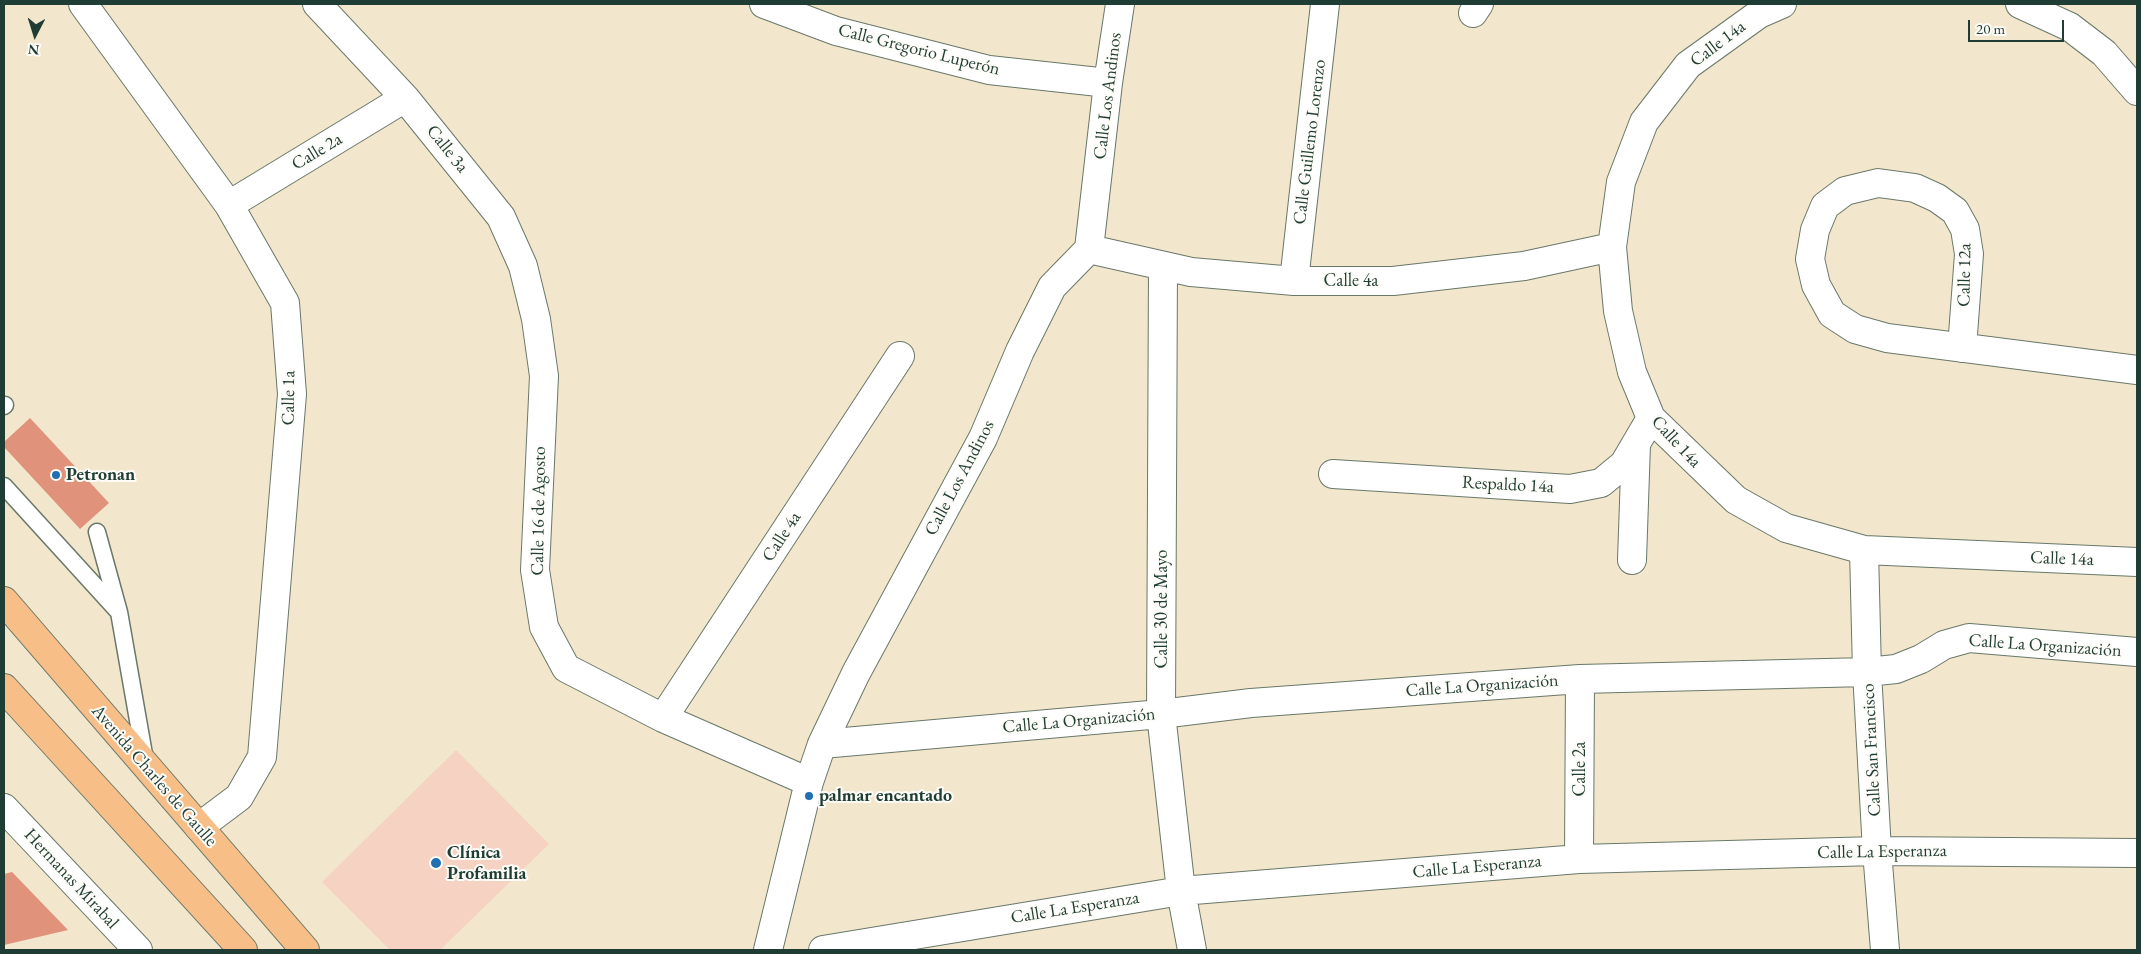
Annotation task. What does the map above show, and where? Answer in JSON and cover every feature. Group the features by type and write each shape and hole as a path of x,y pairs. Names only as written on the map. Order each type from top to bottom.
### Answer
{"main road":[{"name":"Avenida Charles de Gaulle","path":"4,602 305,950"},
{"path":"4,688 243,950"}],"street":[{"name":"Calle 1a","path":"83,4 229,206 284,303 292,394 262,757 239,797 199,827"},
{"name":"Calle 3a","path":"317,4 405,98 501,217 523,266 536,319"},
{"name":"Calle Gregorio Luperón","path":"764,4 791,9 836,30 989,70 1108,82"},
{"name":"Calle Los Andinos","path":"768,950 809,782 822,744 856,673 984,438 1020,351 1052,287 1089,249 1108,82 1120,4"},
{"name":"Calle Guillemo Lorenzo","path":"1294,280 1326,4"},
{"name":"Calle 14a","path":"1782,4 1759,14 1688,65 1644,122 1621,182 1612,247 1618,311 1632,372 1651,418 1736,500 1786,528 1864,550 2137,562"},
{"path":"2020,4 2070,27 2126,67 2137,91"},
{"name":"Calle 2a","path":"229,206 405,98"},
{"name":"Calle 12a","path":"1962,348 1969,254 1966,229 1955,211 1937,198 1915,188 1878,183 1845,191 1825,206 1815,230 1810,259 1816,285 1832,314 1855,329 1888,338 1962,348 2137,370"},
{"name":"Calle 4a","path":"1089,249 1191,272 1294,280 1393,281 1524,266 1612,247"},
{"name":"Calle 30 de Mayo","path":"1163,266 1161,714 1181,891 1192,950"},
{"name":"Calle 16 de Agosto","path":"536,319 544,376 535,570 544,627 566,668 664,718 809,782"},
{"name":"Calle 4a","path":"664,718 900,356"},
{"name":"Respaldo 14a","path":"1333,474 1570,488 1600,483 1624,464 1651,418"},
{"path":"1632,560 1636,444"},
{"name":"Calle San Francisco","path":"1864,550 1867,672 1877,851 1885,950"},
{"name":"Calle La Organización","path":"822,744 1161,714 1251,702 1580,679 1867,672 1896,669 1921,659 1944,645 1969,638 2137,652"},
{"name":"Calle 2a","path":"1579,859 1580,679"},
{"name":"Hermanas Mirabal","path":"4,808 138,950"},
{"name":"Calle La Esperanza","path":"823,950 1181,891 1579,859 1877,851 2137,852"}],"lane":[{"path":"4,486 119,612"},
{"path":"97,532 119,612 146,766"}],"shaded area":[{"name":"Clínica Profamilia","path":"456,750 549,844 440,950 390,950 322,882"}],"building":[{"name":"Petronan","path":"30,418 109,503 80,529 4,447 4,442"},
{"path":"12,872 68,930 4,945 4,874"}],"place":[{"name":"Petronan","path":"56,475"},
{"name":"palmar encantado","path":"809,796"},
{"name":"Clínica Profamilia","path":"436,863"}]}
